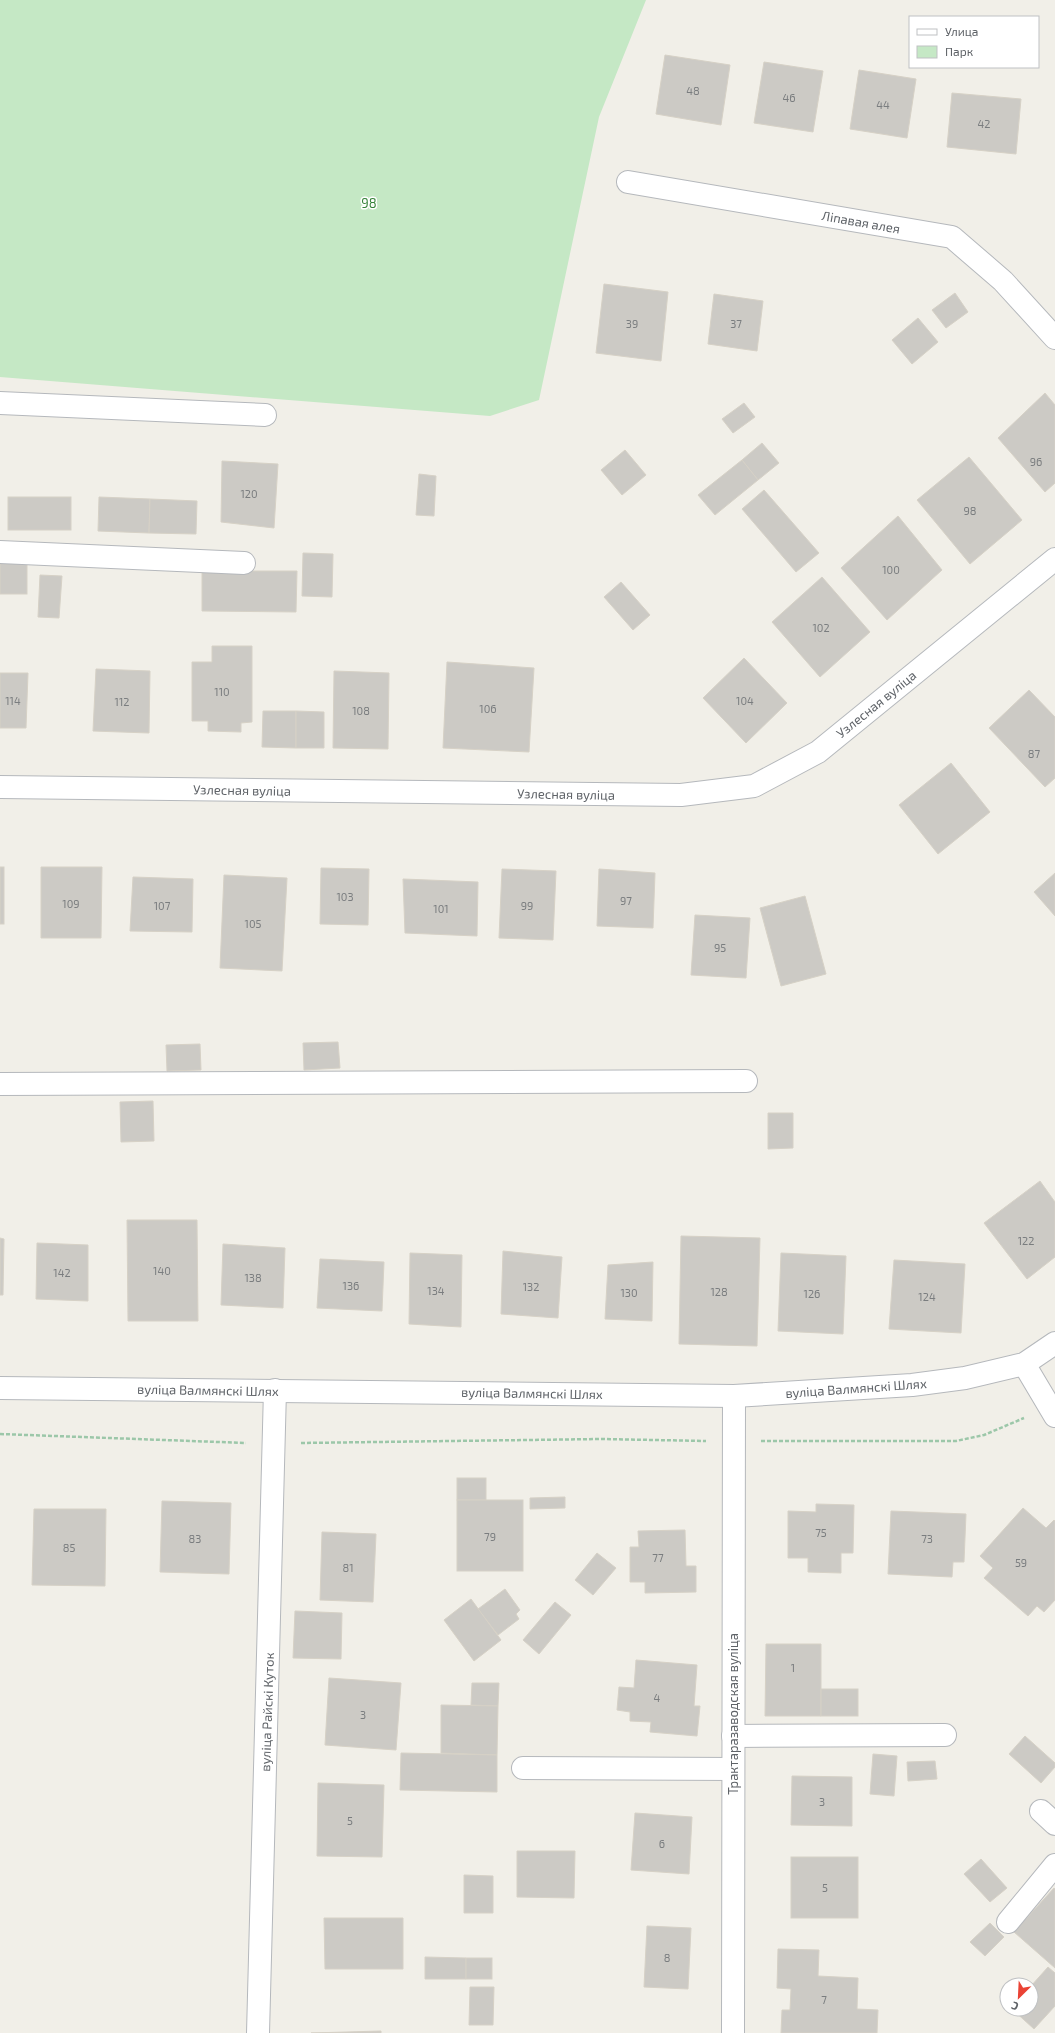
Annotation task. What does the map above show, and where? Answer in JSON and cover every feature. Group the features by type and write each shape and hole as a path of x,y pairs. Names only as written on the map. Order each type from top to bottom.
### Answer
{"street":[{"name":"Ліпавая алея","path":"628,182 952,237 1003,281 1055,338"},
{"path":"0,403 265,415"},
{"path":"0,552 244,563"},
{"name":"Узлесная вуліца","path":"0,787 681,795 754,786 818,752 1055,559"},
{"path":"0,1084 746,1081"},
{"name":"вуліца Валмянскі Шлях","path":"0,1388 734,1396 912,1385 965,1378 1024,1364 1055,1344"},
{"path":"1024,1364 1053,1412"},
{"name":"вуліца Райскі Куток","path":"258,2033 275,1390"},
{"name":"Трактаразаводская вуліца","path":"733,2033 734,1396"},
{"path":"733,1736 945,1736"},
{"path":"523,1768 733,1769"},
{"path":"1008,1922 1055,1865"}],"path":[{"path":"0,1434 274,1444 602,1439 734,1441 956,1441 984,1435 1053,1412"}],"green space":[{"name":"98","path":"0,0 646,0 599,117 539,400 490,416 0,377"}],"building":[{"path":"665,55 730,65 721,125 656,114"},
{"path":"764,62 823,71 813,132 754,123"},
{"path":"859,70 916,79 907,138 850,129"},
{"path":"952,93 1021,99 1016,154 947,147"},
{"path":"604,284 668,292 661,361 596,353"},
{"path":"955,293 968,312 946,328 932,310"},
{"path":"714,294 763,301 757,351 708,344"},
{"path":"918,318 938,342 912,364 892,340"},
{"path":"1045,393 1055,405 1055,483 1045,492 998,438"},
{"path":"744,403 755,417 733,433 722,419"},
{"path":"762,443 779,463 758,480 742,460"},
{"path":"625,450 646,475 622,495 601,470"},
{"path":"969,457 1022,520 970,564 917,500"},
{"path":"742,460 758,480 715,515 698,495"},
{"path":"222,461 278,464 274,528 221,522"},
{"path":"419,474 436,476 434,516 416,515"},
{"path":"764,490 819,553 796,572 742,509"},
{"path":"8,497 71,497 71,530 8,530"},
{"path":"99,497 150,499 149,533 98,531"},
{"path":"150,499 197,501 196,534 149,533"},
{"path":"898,516 942,570 887,620 841,568"},
{"path":"303,553 333,554 332,597 302,596"},
{"path":"0,560 27,560 27,594 0,594"},
{"path":"202,571 297,571 296,612 202,611"},
{"path":"40,575 62,576 59,618 38,617"},
{"path":"822,577 870,632 820,677 772,622"},
{"path":"621,582 650,615 633,630 604,597"},
{"path":"212,646 252,646 252,722 241,723 241,732 208,731 208,721 192,721 192,662 212,662"},
{"path":"744,658 787,703 746,743 703,698"},
{"path":"447,662 534,668 529,752 443,748"},
{"path":"96,669 150,671 149,733 93,731"},
{"path":"334,671 389,673 388,749 333,748"},
{"path":"0,673 28,673 26,728 0,728"},
{"path":"1029,690 1055,717 1055,778 1045,787 989,728"},
{"path":"263,711 296,711 296,748 262,747"},
{"path":"296,711 324,712 324,748 296,748"},
{"path":"951,763 990,812 938,854 899,805"},
{"path":"0,867 4,867 4,924 0,924"},
{"path":"41,867 102,867 101,938 41,938"},
{"path":"321,868 369,869 368,925 320,924"},
{"path":"502,869 556,871 553,940 499,938"},
{"path":"599,869 655,873 653,928 597,926"},
{"path":"1055,873 1055,916 1034,892"},
{"path":"224,875 287,878 282,971 220,968"},
{"path":"133,877 193,879 192,932 130,931"},
{"path":"403,879 478,882 477,936 405,933"},
{"path":"805,896 826,974 781,986 760,908"},
{"path":"695,915 750,918 746,978 691,975"},
{"path":"338,1042 340,1068 304,1070 303,1043"},
{"path":"200,1044 201,1070 167,1071 166,1045"},
{"path":"153,1101 154,1141 121,1142 120,1102"},
{"path":"768,1113 793,1113 793,1148 768,1149"},
{"path":"1040,1181 1055,1202 1055,1257 1027,1279 984,1223"},
{"path":"127,1220 197,1220 198,1321 128,1321"},
{"path":"681,1236 760,1238 757,1346 679,1344"},
{"path":"0,1238 4,1239 3,1295 0,1295"},
{"path":"37,1243 88,1245 88,1301 36,1299"},
{"path":"223,1244 285,1248 283,1308 221,1305"},
{"path":"503,1251 562,1257 558,1318 501,1314"},
{"path":"410,1253 462,1255 461,1327 409,1324"},
{"path":"781,1253 846,1256 843,1334 778,1331"},
{"path":"320,1259 384,1262 382,1311 317,1308"},
{"path":"894,1260 965,1264 961,1333 889,1329"},
{"path":"653,1262 652,1321 605,1319 608,1265"},
{"path":"457,1478 486,1478 486,1500 457,1500"},
{"path":"565,1497 565,1508 530,1509 530,1498"},
{"path":"457,1500 523,1500 523,1571 457,1571"},
{"path":"162,1501 231,1503 229,1574 160,1572"},
{"path":"816,1504 854,1505 853,1553 841,1553 841,1573 808,1572 808,1558 788,1558 788,1511 816,1512"},
{"path":"1023,1508 1046,1528 1054,1520 1055,1521 1055,1600 1044,1612 1037,1606 1028,1616 984,1578 993,1568 980,1556"},
{"path":"34,1509 106,1509 105,1586 32,1585"},
{"path":"891,1511 966,1514 964,1562 953,1562 952,1577 888,1574"},
{"path":"685,1530 686,1566 696,1566 696,1592 645,1593 645,1582 630,1582 630,1547 639,1547 638,1531"},
{"path":"322,1532 376,1534 373,1602 320,1600"},
{"path":"597,1553 616,1568 593,1595 575,1580"},
{"path":"505,1589 520,1610 516,1614 519,1619 498,1635 478,1609"},
{"path":"471,1599 501,1640 474,1661 444,1620"},
{"path":"555,1602 571,1615 539,1654 523,1640"},
{"path":"295,1611 342,1613 341,1659 293,1658"},
{"path":"766,1644 821,1644 821,1716 765,1716"},
{"path":"636,1660 697,1665 694,1706 700,1706 697,1736 650,1732 651,1722 630,1721 630,1712 617,1710 619,1687 634,1688"},
{"path":"329,1678 401,1683 396,1750 325,1745"},
{"path":"472,1683 499,1683 498,1706 471,1705"},
{"path":"821,1689 858,1689 858,1716 821,1716"},
{"path":"441,1705 498,1706 497,1755 441,1753"},
{"path":"1025,1736 1055,1763 1055,1767 1041,1783 1009,1754"},
{"path":"401,1753 497,1755 497,1792 400,1790"},
{"path":"873,1754 897,1756 894,1796 870,1794"},
{"path":"935,1761 937,1779 908,1781 907,1762"},
{"path":"792,1776 852,1777 852,1826 791,1825"},
{"path":"318,1783 384,1785 382,1857 317,1856"},
{"path":"635,1813 692,1817 689,1874 631,1870"},
{"path":"517,1851 575,1851 574,1898 517,1897"},
{"path":"791,1857 858,1857 858,1918 791,1918"},
{"path":"981,1859 1007,1888 990,1902 964,1874"},
{"path":"464,1875 493,1876 493,1913 464,1913"},
{"path":"1054,1888 1055,1889 1055,1968 1014,1932"},
{"path":"324,1918 403,1918 403,1969 325,1969"},
{"path":"990,1923 1004,1937 985,1956 970,1942"},
{"path":"647,1926 691,1928 688,1989 644,1987"},
{"path":"778,1949 819,1950 818,1976 858,1978 857,2009 878,2010 877,2033 781,2033 782,2010 790,2010 791,1989 777,1988"},
{"path":"425,1957 466,1958 466,1979 425,1979"},
{"path":"466,1958 492,1958 492,1979 466,1979"},
{"path":"1048,1967 1055,1973 1055,2006 1034,2029 1021,2017 1039,2017 1039,1977"},
{"path":"470,1987 494,1987 493,2025 469,2025"},
{"path":"381,2031 381,2033 311,2033"}]}
